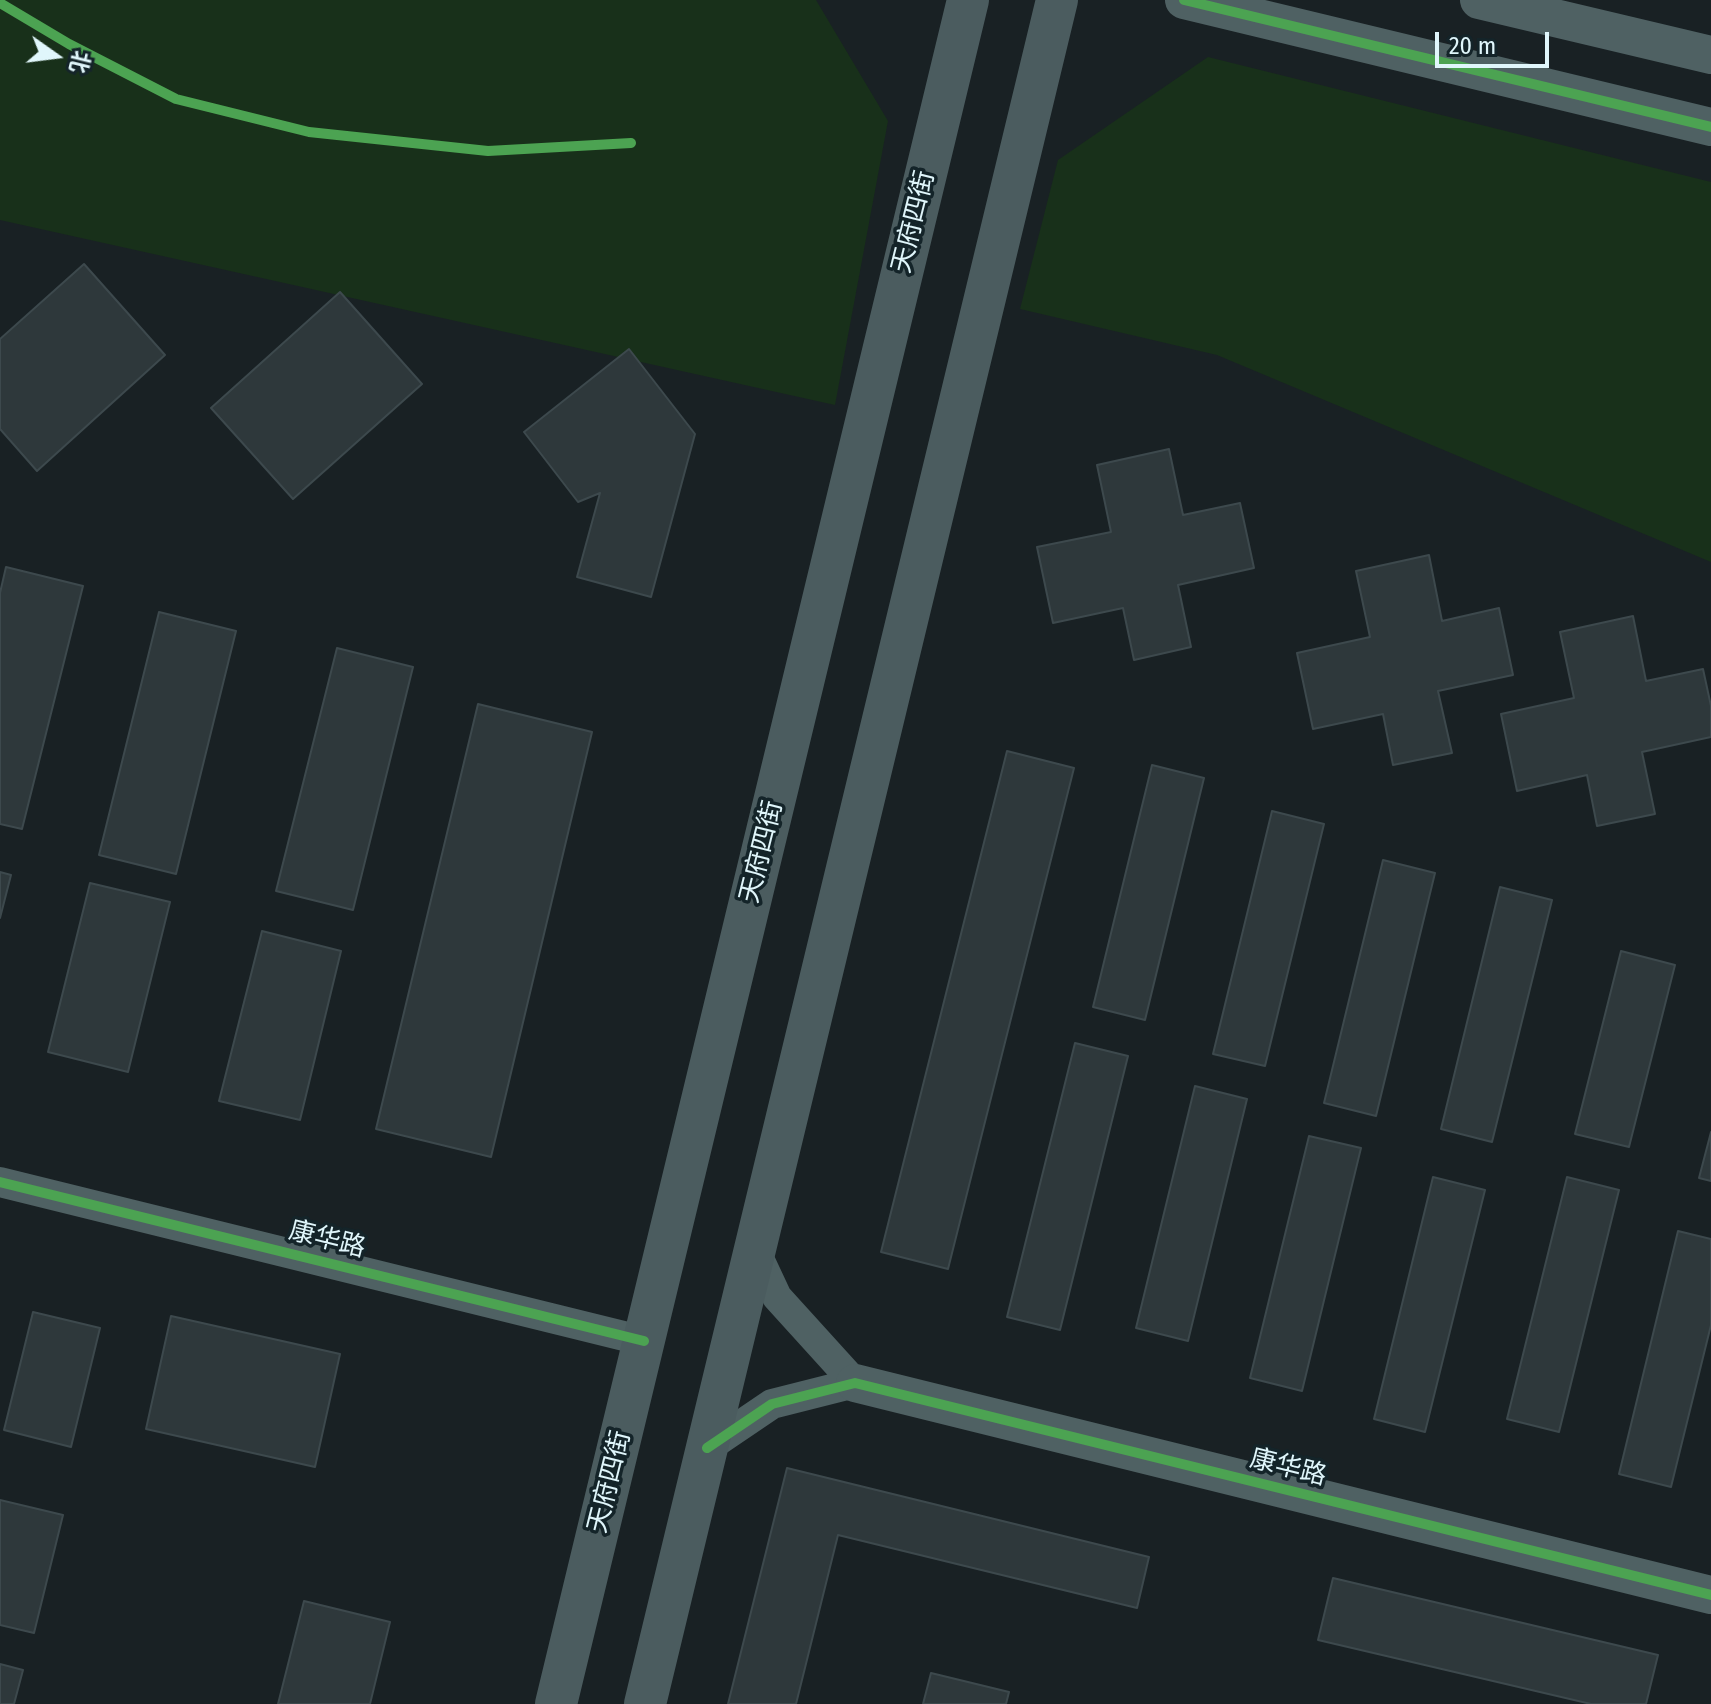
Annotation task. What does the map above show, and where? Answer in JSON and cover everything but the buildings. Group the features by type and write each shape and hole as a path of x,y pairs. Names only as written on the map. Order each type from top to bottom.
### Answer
{"main road":[{"name":"天府四街","path":"556,1704 968,0"},
{"path":"645,1704 1057,0"}],"street":[{"path":"1184,0 1711,127"},
{"path":"1479,0 1711,55"},
{"name":"康华路","path":"0,1182 644,1341"},
{"path":"707,1448 772,1404 855,1383 777,1297 755,1250"},
{"name":"康华路","path":"855,1383 1711,1595"}],"green space":[{"path":"0,0 816,0 888,121 835,405 0,220"},
{"path":"1208,57 1711,182 1711,562 1217,355 1020,309 1058,160"}],"cycle path":[{"path":"1184,0 1711,127"},
{"path":"0,3 69,44 176,99 309,132 488,151 631,143"},
{"path":"0,1182 644,1341"},
{"path":"707,1448 772,1404 855,1383 1711,1595"}]}
